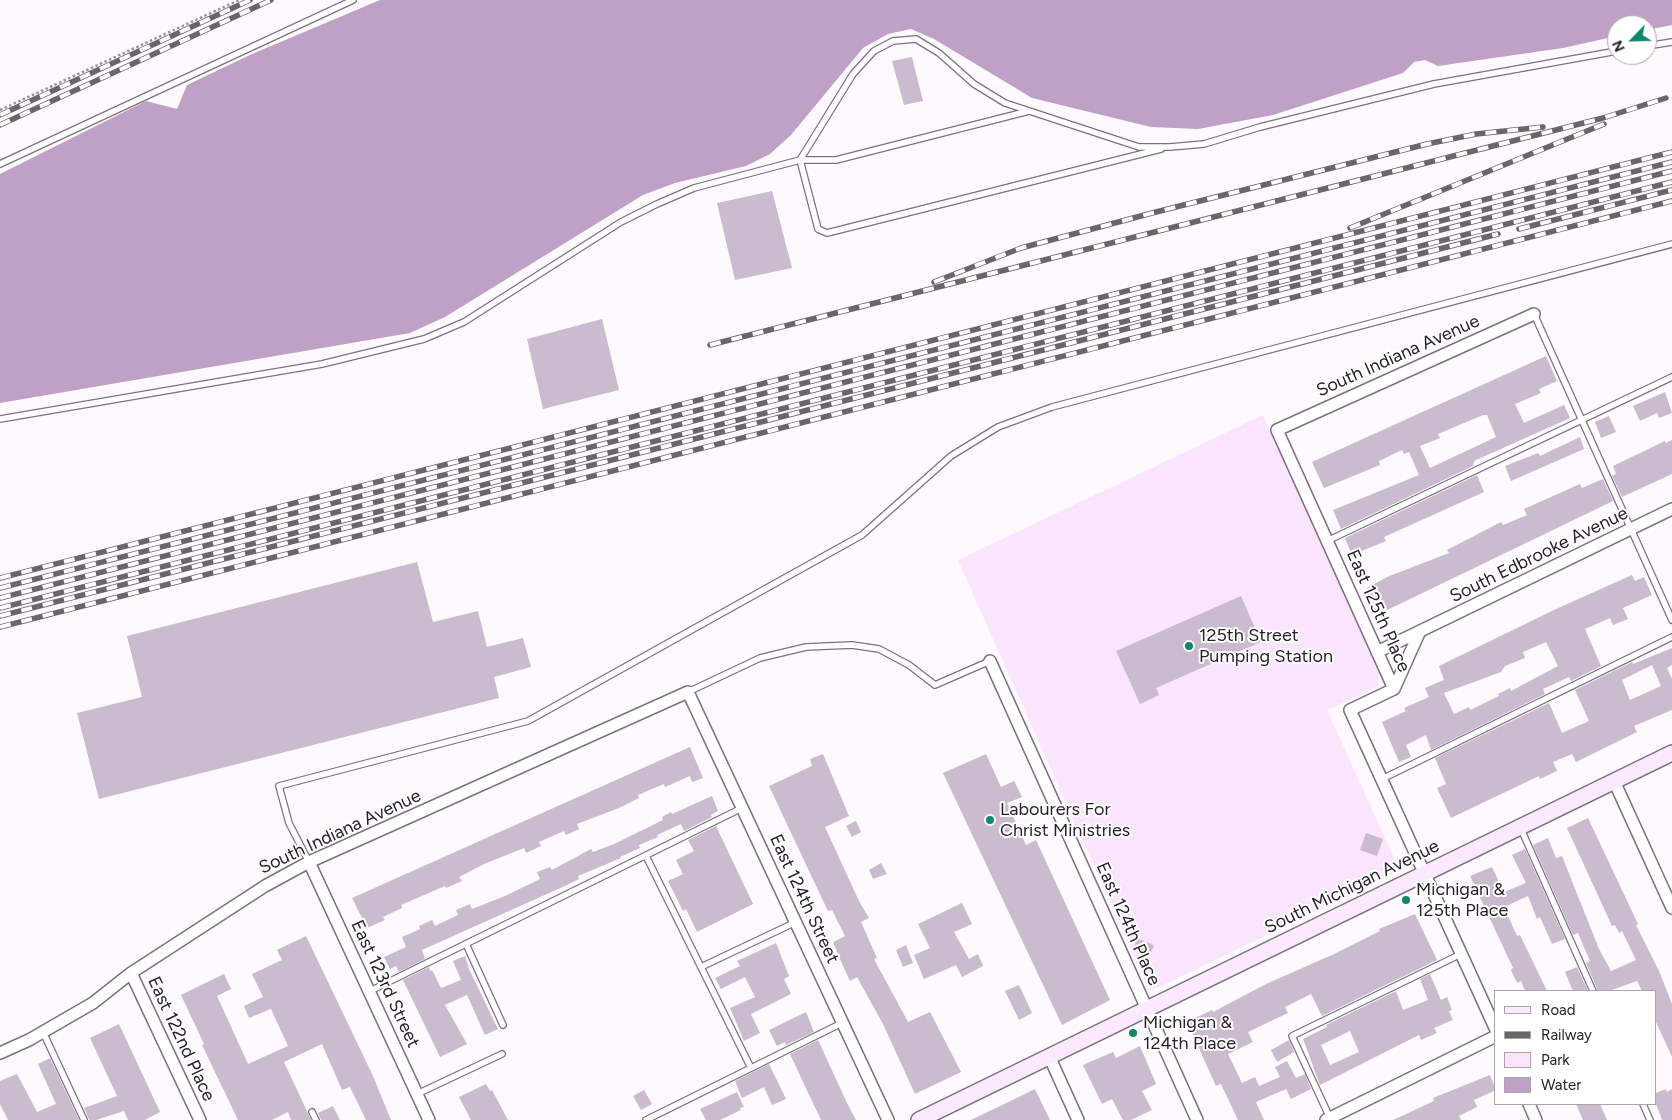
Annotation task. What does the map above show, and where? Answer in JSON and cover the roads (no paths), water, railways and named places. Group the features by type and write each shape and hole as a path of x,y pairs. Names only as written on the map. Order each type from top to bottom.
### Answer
{"main road":[{"name":"South Michigan Avenue","path":"919,1120 1672,753"}],"street":[{"name":"South Indiana Avenue","path":"1277,430 1534,314"},
{"name":"East 125th Place","path":"1277,430 1394,689 1350,710 1494,1026"},
{"name":"South Edbrooke Avenue","path":"1377,652 1672,509"},
{"path":"1394,689 1420,631"},
{"name":"East 124th Place","path":"990,661 1197,1120"},
{"name":"South Indiana Avenue","path":"0,1053 43,1032 93,1003 131,974 265,886 309,862 688,692"},
{"name":"East 124th Street","path":"688,692 888,1120"},
{"path":"1614,781 1672,908"},
{"name":"East 123rd Street","path":"309,862 368,992 430,1120"},
{"name":"East 122nd Place","path":"131,974 200,1120"},
{"path":"1328,1119 1494,1037"},
{"path":"1049,1056 1078,1120"},
{"path":"1529,1105 1535,1120"}],"lane":[{"path":"0,164 353,0"},
{"path":"1170,147 827,233 818,229 800,160 853,74 874,51 893,41 916,40 940,53 974,84 1005,103 1139,147 1204,144 1260,127 1434,84 1607,53"},
{"path":"1657,44 1672,42"},
{"path":"0,420 322,364 424,338 464,322 621,222 694,188 800,160 836,160 1029,111"},
{"path":"309,862 289,823 279,786 528,720 862,535 951,456 998,427 1052,407 1672,244"},
{"path":"1534,314 1672,620"},
{"path":"1327,541 1672,377"},
{"path":"1382,779 1672,637"},
{"path":"688,692 760,658 806,647 852,645 879,649 909,666 935,685 990,661"},
{"path":"368,992 742,808"},
{"path":"1520,827 1593,990"},
{"path":"646,856 751,1068"},
{"path":"701,967 796,922"},
{"path":"466,944 503,1025"},
{"path":"1328,1119 1292,1036 1461,954"},
{"path":"646,1120 842,1023"},
{"path":"43,1032 84,1120"},
{"path":"417,1094 502,1054"},
{"path":"1643,1105 1650,1120"},
{"path":"312,1112 316,1120"}],"water":[{"path":"380,0 1672,0 1672,25 1657,28 1657,15 1607,15 1607,38 1563,48 1438,66 1425,60 1414,62 1403,73 1273,115 1198,129 1151,127 1032,98 934,39 911,29 888,34 863,48 791,135 770,154 746,166 675,183 643,195 445,317 410,333 0,403 0,174 146,101 177,109 187,85 252,54"}],"railway":[{"path":"0,115 250,0"},
{"path":"0,125 271,0"},
{"path":"710,345 1603,118 1666,98"},
{"path":"1350,228 1604,124"},
{"path":"934,282 1021,248 1152,213 1427,144 1476,134 1543,127"},
{"path":"0,578 1672,152"},
{"path":"0,588 1672,162"},
{"path":"0,598 1672,171"},
{"path":"0,608 1672,182"},
{"path":"1519,229 1672,190"},
{"path":"0,627 1672,201"},
{"path":"0,616 1498,234"}],"place":[{"name":"125th Street Pumping Station","path":"1189,646"},
{"name":"Labourers For Christ Ministries","path":"990,820"},
{"name":"Michigan & 125th Place","path":"1406,900"},
{"name":"Michigan & 124th Place","path":"1133,1033"}]}
